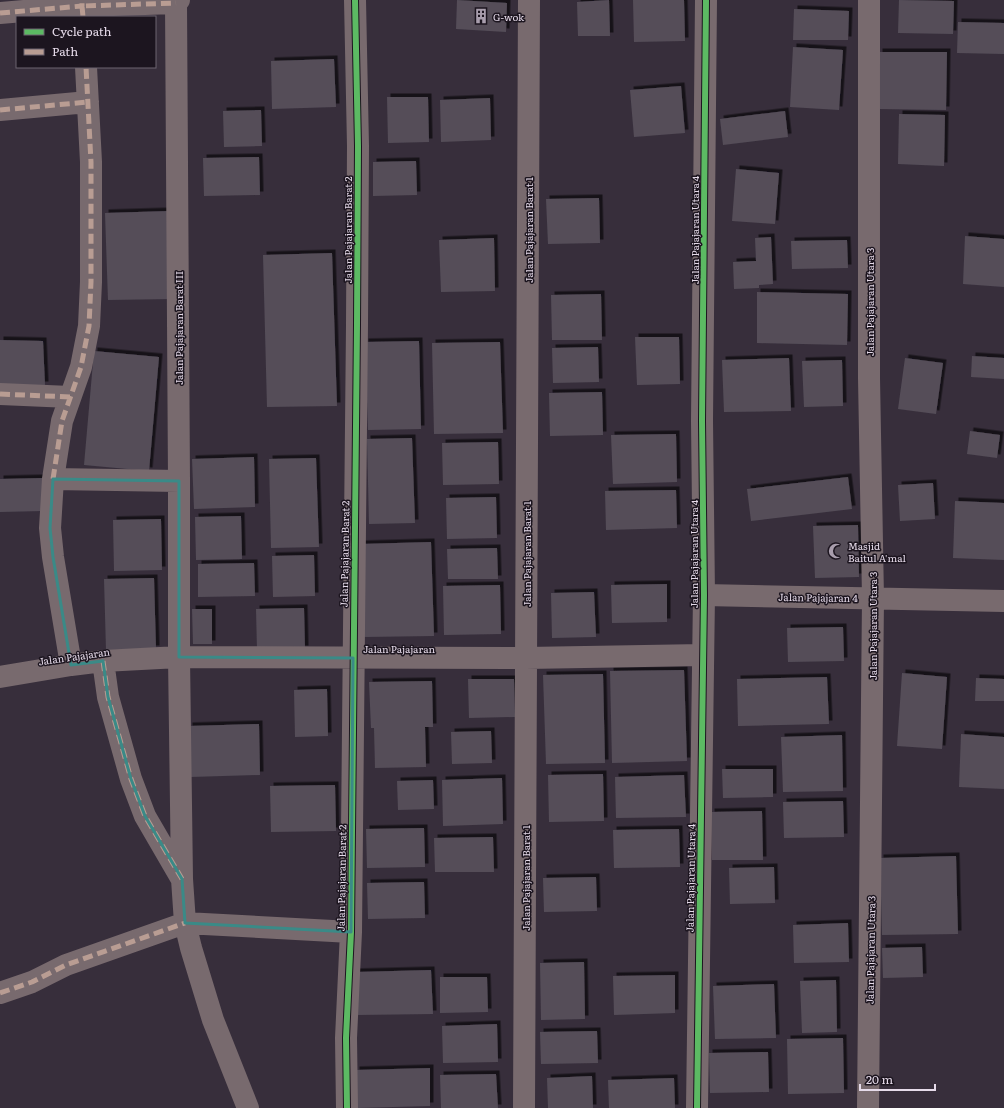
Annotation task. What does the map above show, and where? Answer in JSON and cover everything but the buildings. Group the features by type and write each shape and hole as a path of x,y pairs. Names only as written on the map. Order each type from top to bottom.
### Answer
{"street":[{"name":"Jalan Pajajaran Barat 2","path":"347,1108 346,1038 351,932 358,146 354,0"},
{"name":"Jalan Pajajaran Barat 1","path":"524,1108 529,0"},
{"name":"Jalan Pajajaran Utara 4","path":"697,1108 704,595 702,421 706,0"},
{"name":"Jalan Pajajaran Utara 3","path":"868,1108 873,598 869,378 869,0"},
{"path":"0,13 178,1"},
{"name":"Jalan Pajajaran Barat III","path":"178,1 179,657 182,879 185,923 191,948 213,1020 248,1108"},
{"path":"71,665 53,557 50,528 54,479 62,421 81,366 89,326 91,282 91,162 86,68"},
{"path":"0,110 88,102"},
{"path":"0,394 70,397"},
{"path":"54,479 179,481"},
{"name":"Jalan Pajajaran 4","path":"704,595 1004,601"},
{"name":"Jalan Pajajaran","path":"0,677 103,661 179,657 526,658 703,655"},
{"path":"103,661 108,698 131,779 145,816 182,879"},
{"path":"0,993 32,982 66,965 185,923 351,932"}],"highlighted area":[{"path":"53,479 179,481 179,657 353,658 351,932 185,923 182,879 145,816 131,779 108,697 103,661 71,665 53,557 50,528"}],"marked path":[{"path":"0,13 82,6 82,0"},
{"path":"83,16 82,6 176,3"},
{"path":"53,479 62,421 81,367 89,326 91,282 91,162 86,68"},
{"path":"0,110 88,102"},
{"path":"0,394 70,397"},
{"path":"103,661 108,697 131,779 145,816 182,879"},
{"path":"0,993 32,982 66,965 185,923"}],"cycle path":[{"path":"347,1108 346,1038 351,932 357,325 358,146 355,0"},
{"path":"697,1108 704,595 702,421 706,0"}],"place":[{"name":"G-wok","path":"481,16"},
{"name":"Masjid Baitul A'mal","path":"836,551"}]}
